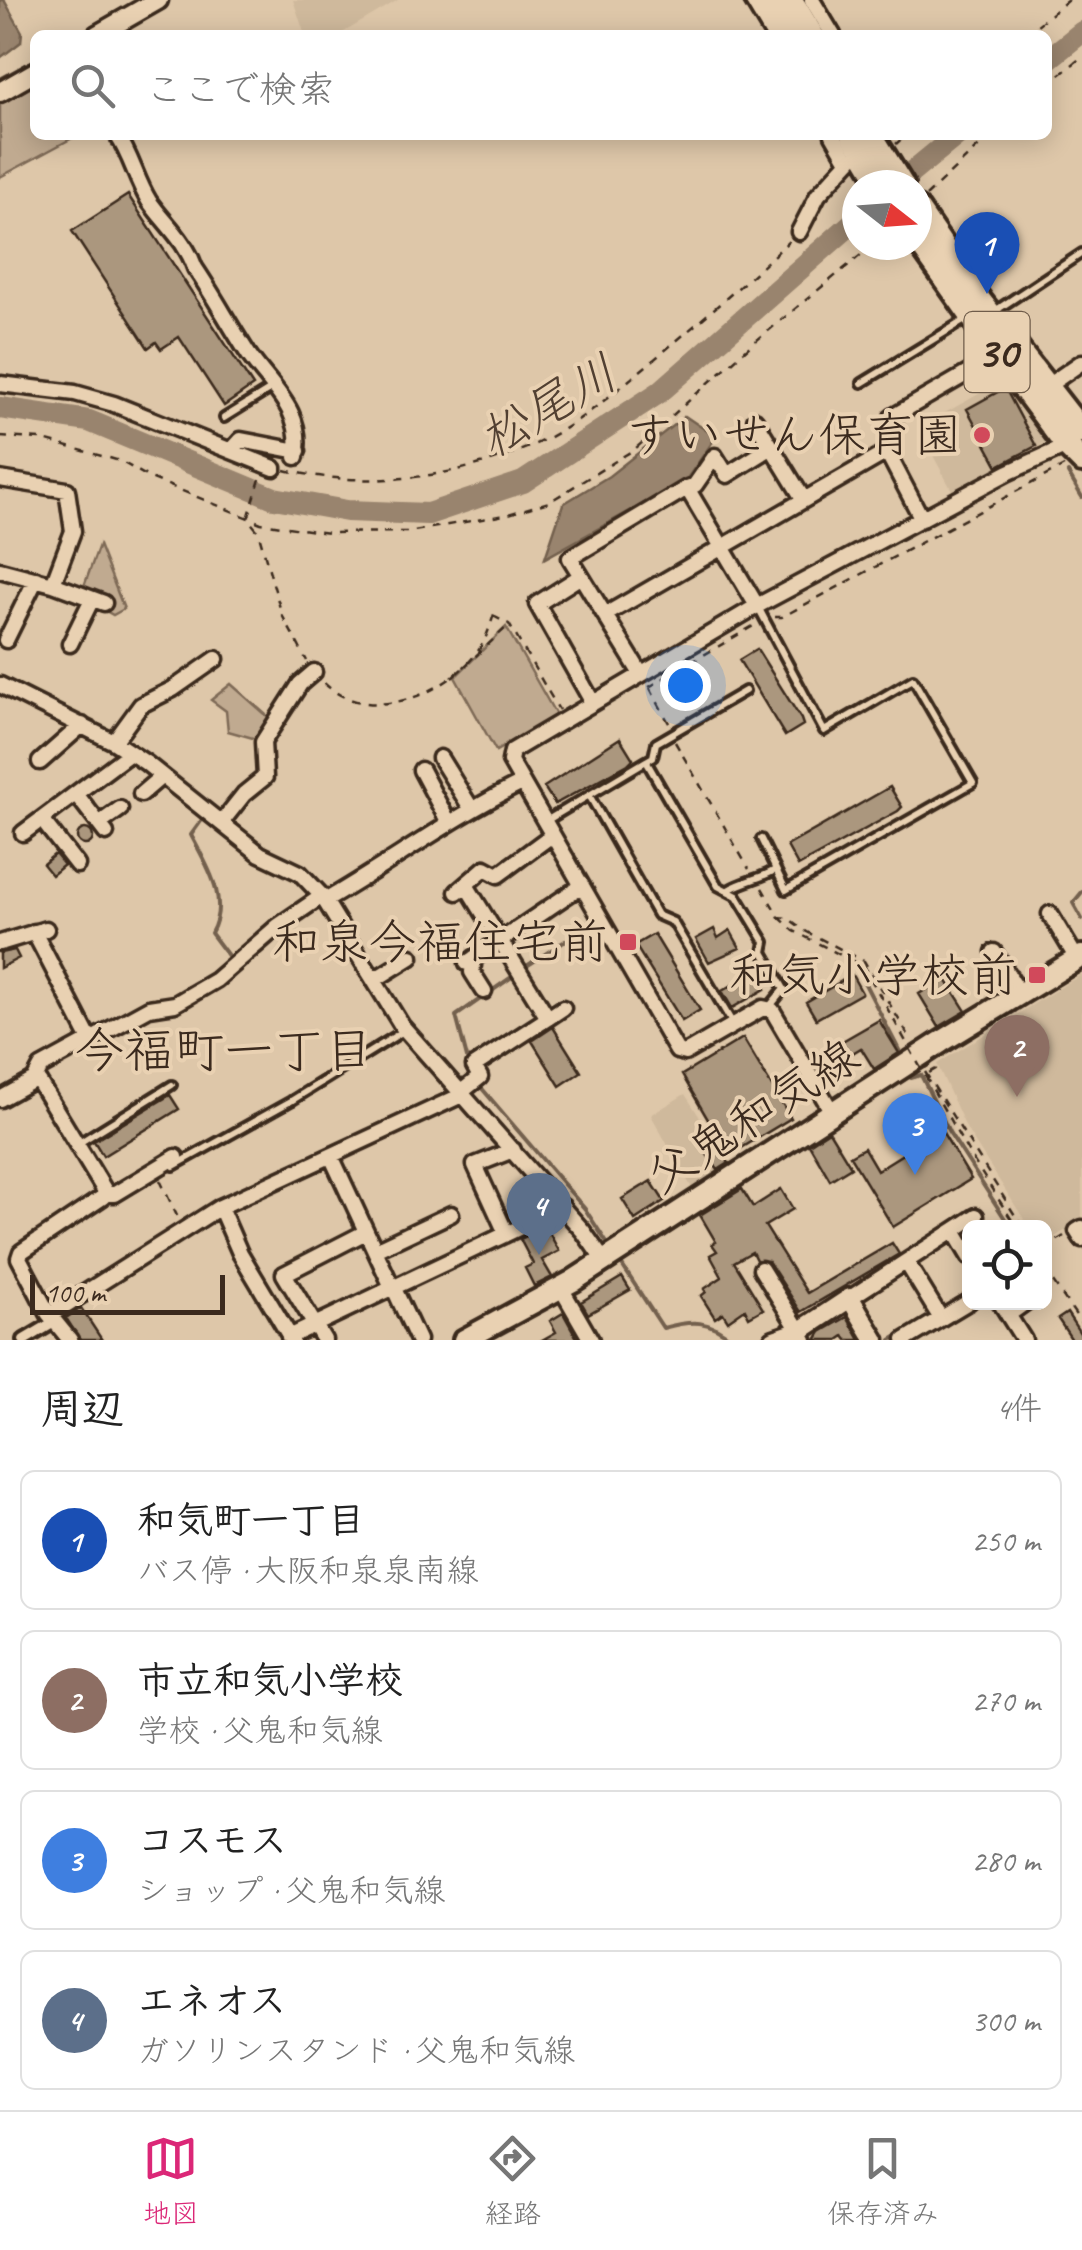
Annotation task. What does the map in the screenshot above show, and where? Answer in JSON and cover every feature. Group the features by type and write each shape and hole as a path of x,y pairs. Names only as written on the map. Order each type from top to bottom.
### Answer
{"main road":[{"path":"771,0 789,30"},
{"path":"791,0 809,30"},
{"path":"872,140 881,170"},
{"path":"851,152 879,170"},
{"name":"30","path":"932,226 999,355 1077,448"},
{"name":"30","path":"932,257 1046,387 1077,448"},
{"name":"父鬼和気線","path":"464,1340 604,1261 832,1112 922,1066 1020,994 1080,958"}],"street":[{"path":"106,30 158,0"},
{"path":"752,0 770,30"},
{"path":"812,0 830,30"},
{"path":"0,92 30,75"},
{"path":"120,140 147,198 189,252 251,357 286,398 293,416 297,454 242,440 230,451"},
{"path":"799,232 818,195 851,152"},
{"path":"902,417 950,392 999,355"},
{"path":"1046,387 1082,362"},
{"path":"0,384 88,396 269,466"},
{"path":"755,420 804,500"},
{"path":"645,681 570,558 695,485 716,456 727,474 772,447"},
{"path":"832,1112 768,1009 763,1008 686,1053 678,1051 510,762 512,751 593,703 645,681 922,519 1077,448"},
{"path":"605,615 887,452 922,519"},
{"path":"0,479 66,490 73,531 53,584"},
{"path":"688,488 760,613"},
{"path":"6,566 98,601 70,644"},
{"path":"581,576 537,604 593,703"},
{"path":"6,640 36,580"},
{"path":"114,742 141,704 206,660"},
{"path":"221,823 244,794 265,777 263,742 300,684 314,672"},
{"path":"0,684 114,742 260,854 300,873 324,899 406,1030 563,1207 604,1261"},
{"path":"40,762 82,726"},
{"path":"23,834 130,753"},
{"path":"440,758 471,808"},
{"path":"421,770 448,822"},
{"path":"141,794 162,776"},
{"path":"0,1099 34,1080 40,1067 149,1008 175,1004 216,980 278,926 392,861 471,808 522,783"},
{"path":"76,794 102,829 120,810"},
{"path":"42,820 56,847 76,865"},
{"path":"548,828 498,875 480,864 462,889 502,941 548,1018"},
{"path":"476,985 471,960 581,886"},
{"path":"1050,914 1080,958"},
{"path":"0,943 40,930 90,1040"},
{"path":"994,952 1020,994"},
{"path":"374,980 411,957"},
{"path":"24,1340 220,1207 461,1094 480,1077 474,1066 563,1008"},
{"path":"34,1080 78,1144 105,1194"},
{"path":"506,1233 475,1165 513,1150"},
{"path":"330,1156 418,1340"},
{"path":"70,1340 53,1318 19,1258 20,1252 105,1194 115,1194 176,1157"},
{"path":"220,1207 240,1253 290,1338 563,1207"},
{"path":"375,1250 427,1217 451,1214"},
{"path":"774,1340 802,1336 850,1298 976,1216"},
{"path":"954,1231 962,1244"},
{"path":"324,1340 284,1274 366,1232"},
{"path":"907,1263 938,1314"},
{"path":"761,1270 802,1336"},
{"path":"560,1288 590,1340"},
{"path":"850,1298 875,1340"},
{"path":"905,1340 938,1314 962,1304"},
{"path":"1005,1310 1024,1340"}],"lane":[{"path":"862,383 1082,252"},
{"path":"224,418 275,386"},
{"path":"760,613 824,731 912,679 973,783 786,890 760,839"},
{"path":"548,828 589,796 653,757 656,743 745,691"},
{"path":"646,761 718,886 737,896 765,942 763,952 784,989 768,1009"},
{"path":"589,796 657,916 673,922 734,1025"},
{"path":"728,890 748,878 775,870"},
{"path":"158,1165 291,1101 406,1030"},
{"path":"78,1144 172,1085"}],"path":[{"path":"1030,30 1068,0"},
{"path":"1052,81 1082,57"},
{"path":"932,192 986,140"},
{"path":"248,519 269,466 356,482 424,476 508,454 547,438 607,398 753,276 799,232"},
{"path":"0,436 40,440 120,460 148,477 248,519 328,533 408,532 456,526 549,502 634,449 855,260"},
{"path":"639,692 645,681 760,613 782,617 1077,448"},
{"path":"248,519 258,530 282,614 314,672 332,690 360,704 404,701 458,676 508,624"},
{"path":"448,680 481,647 496,608"},
{"path":"494,616 508,624 560,711"},
{"path":"645,681 674,732 674,740 779,917 794,931 864,967 1018,1220"},
{"path":"779,917 788,918 864,961 968,1152 1012,1220"},
{"path":"158,1165 173,1211 185,1229"},
{"path":"1052,1245 1080,1233"},
{"path":"1052,1281 1082,1324"}],"shaded area":[{"path":"0,0 4,0 22,32 21,42 0,58"},
{"path":"293,0 398,0 347,30 303,30"},
{"path":"30,83 30,140 69,140 0,177 0,100"},
{"name":"すいせん保育園","path":"1002,381 1046,442 954,494 918,428"},
{"path":"685,416 716,437 686,480 545,558 563,504 609,476"},
{"path":"99,545 124,609 113,615 104,610 108,599 83,589"},
{"path":"506,627 556,715 496,751 455,677"},
{"path":"231,684 273,721 260,740 228,731 226,711 211,700"},
{"path":"1082,974 1082,1220 1052,1239 1052,1220 1025,1220 967,1130 937,1064"},
{"path":"685,1094 729,1163 693,1190 651,1115"}],"building":[{"path":"128,195 253,386 224,406 179,337 161,349 156,342 148,348 72,231"},
{"path":"1005,388 1036,446 998,466 967,409"},
{"path":"757,649 803,725 785,736 739,660"},
{"path":"620,738 633,759 555,804 544,787"},
{"path":"890,787 902,807 898,811 798,866 787,846"},
{"path":"85,829 93,837 85,845 77,837"},
{"path":"55,854 64,865 52,875 43,864"},
{"path":"714,929 718,938 730,930 740,948 709,962 696,939"},
{"path":"654,934 700,1010 682,1021 635,945"},
{"path":"15,950 19,958 0,968 0,953"},
{"path":"755,972 765,989 732,1008 722,991"},
{"path":"852,975 862,993 816,1019 806,1002"},
{"path":"945,978 966,1011 939,1027 919,994"},
{"path":"879,1020 899,1053 874,1069 861,1048 846,1057 839,1043"},
{"path":"553,1027 581,1072 560,1086 532,1041"},
{"path":"743,1038 791,1118 725,1158 729,1163 718,1170 701,1146 717,1135 682,1075"},
{"path":"170,1095 179,1109 103,1156 94,1141"},
{"path":"931,1113 971,1179 893,1227 850,1156 864,1148 877,1170 925,1140 915,1123"},
{"path":"829,1131 851,1167 830,1180 809,1144"},
{"path":"651,1181 664,1201 635,1220 622,1199"},
{"path":"742,1189 753,1207 781,1189 793,1209 765,1226 807,1293 892,1243 899,1254 801,1312 768,1261 756,1260 752,1252 734,1262 763,1309 749,1317 745,1309 728,1321 723,1313 715,1318 701,1296 706,1292 704,1289 722,1277 710,1255 717,1251 712,1244 716,1242 700,1215"},
{"path":"546,1227 559,1251 542,1260 552,1277 534,1286 525,1268 533,1264 520,1239"},
{"path":"622,1277 630,1290 588,1314 581,1302"},
{"path":"81,1308 102,1340 80,1340 66,1318"},
{"path":"563,1313 578,1340 542,1340 556,1332 550,1321"},
{"path":"1067,1313 1082,1340 1072,1340 1058,1319"},
{"path":"847,1317 860,1340 847,1340 844,1336 838,1340 816,1340 821,1332"}],"waterway":[{"name":"松尾川","path":"1052,56 1082,32"},
{"path":"0,79 30,63"},
{"name":"松尾川","path":"914,170 951,140"},
{"name":"松尾川","path":"0,408 89,421 274,498 347,511 428,514 523,482 660,392 842,232"},
{"path":"1068,473 1082,497"},
{"path":"204,817 191,835 217,895 218,908 211,933 232,961"},
{"path":"1082,892 1073,903 1082,919"},
{"path":"522,969 590,925"},
{"path":"471,1073 456,1016 516,974"},
{"path":"863,980 901,1054"},
{"path":"911,1078 921,1075 949,1132 1006,1220"},
{"path":"479,1085 585,1209 609,1246"},
{"path":"618,1259 663,1328 700,1323 733,1340"},
{"path":"891,1340 934,1315"}],"place":[{"name":"和気町一丁目","path":"987,294"},
{"name":"すいせん保育園","path":"982,435"},
{"name":"和泉今福住宅前","path":"628,942"},
{"name":"和気小学校前","path":"1037,975"},
{"name":"市立和気小学校","path":"1017,1097"},
{"name":"コスモス","path":"915,1175"},
{"name":"エネオス","path":"539,1255"}],"district":[{"name":"今福町一丁目","path":"224,1050"}]}
